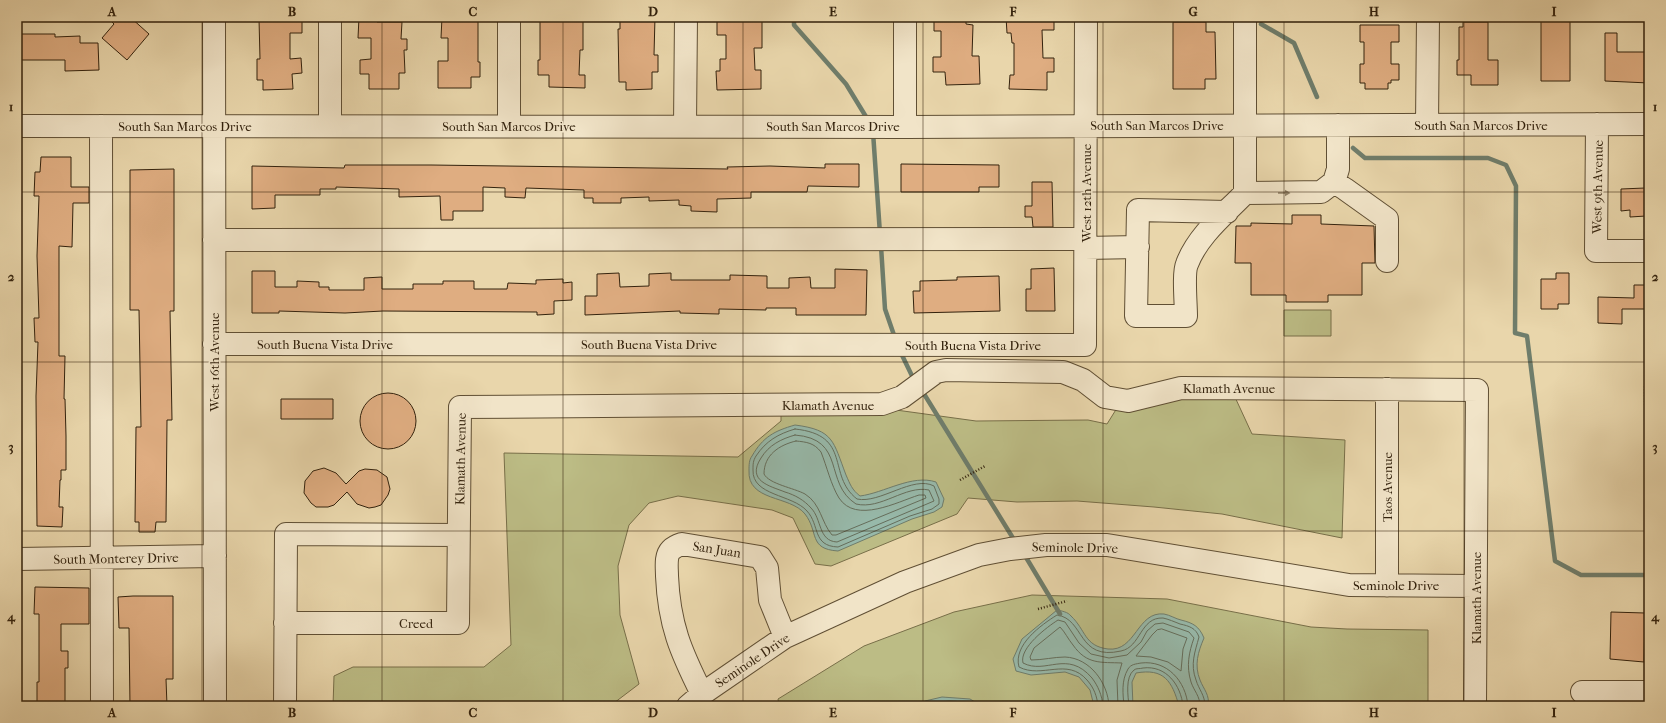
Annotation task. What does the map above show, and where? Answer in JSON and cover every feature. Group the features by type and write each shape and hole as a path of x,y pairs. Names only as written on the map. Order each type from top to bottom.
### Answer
{"street":[{"name":"West 16th Avenue","path":"214,17 215,706"},
{"path":"330,17 330,126"},
{"path":"509,17 509,125"},
{"path":"685,125 686,17"},
{"path":"905,17 905,127"},
{"name":"West 12th Avenue","path":"1085,345 1086,17"},
{"path":"1227,212 1138,210 1136,316 1186,316 1186,265 1202,237 1227,212 1245,193 1245,17"},
{"path":"1427,125 1428,17"},
{"name":"West 9th Avenue","path":"1597,124 1596,251 1649,251"},
{"name":"South San Marcos Drive","path":"17,126 685,125 905,127 1086,125 1649,124"},
{"path":"1245,193 1321,192 1334,182 1338,169 1338,125"},
{"path":"101,126 102,706"},
{"path":"1334,182 1386,220 1386,261"},
{"path":"214,240 1086,244 1138,247"},
{"name":"South Buena Vista Drive","path":"214,344 1085,345"},
{"name":"Klamath Avenue","path":"458,535 460,407 882,404 902,397 936,372 946,370 1063,372 1083,380 1105,397 1128,401 1181,388 1477,390 1475,706"},
{"name":"Taos Avenue","path":"1387,586 1388,389"},
{"path":"285,706 286,534 458,535"},
{"name":"Creed","path":"285,623 458,623 458,535"},
{"name":"San Juan","path":"695,700 686,663 674,630 668,597 666,562 671,550 682,544 760,557 767,568 770,600 785,637"},
{"name":"Seminole Drive","path":"695,700 785,637 905,582 979,555 1010,549 1033,546 1107,545 1349,585 1475,586"},
{"name":"South Monterey Drive","path":"17,559 215,556"},
{"path":"1582,692 1649,692"}],"path":[{"path":"1649,378 1645,387 1646,482 1649,488"},
{"path":"960,480 985,466"},
{"path":"1038,609 1067,601"}],"green space":[{"path":"1284,310 1331,310 1331,336 1284,336"},
{"path":"1234,395 1252,434 1345,440 1342,538 1222,514 1077,501 1017,502 968,498 957,514 831,566 815,564 793,518 772,510 678,496 649,503 629,525 618,566 620,615 639,684 610,706 333,706 334,676 353,667 484,667 511,645 504,453 738,457 781,421 781,412 896,410 976,421 1088,420 1107,424 1117,408 1184,397"},
{"path":"1032,595 1167,599 1311,627 1428,630 1428,706 779,706 778,699 864,646 954,612"}],"water":[{"path":"795,425 818,430 830,439 838,454 850,484 860,496 908,482 927,480 936,482 944,499 942,507 934,512 912,519 838,551 829,550 822,547 818,543 805,514 790,504 762,493 755,488 750,480 750,461 760,444 775,432"},
{"path":"1057,610 1070,615 1076,621 1086,637 1094,645 1108,649 1117,648 1125,644 1148,619 1155,615 1164,614 1189,622 1200,631 1204,638 1200,648 1197,669 1207,696 1208,706 1179,706 1170,683 1165,678 1154,673 1136,673 1132,682 1133,706 1094,706 1090,690 1079,677 1065,672 1031,675 1016,671 1013,659 1022,639"},
{"path":"942,697 970,699 982,706 918,706 925,701"}],"building":[{"path":"107,17 130,17 149,34 127,60 102,38 114,24"},
{"path":"359,17 377,17 377,22 402,22 401,39 407,39 407,50 404,50 405,73 399,73 399,89 369,89 369,74 360,74 360,60 371,59 371,38 358,38"},
{"path":"442,17 478,17 478,62 480,62 480,77 471,77 471,88 438,88 438,61 448,61 448,38 441,38"},
{"path":"620,17 655,17 654,55 658,55 658,72 652,72 652,89 626,90 626,82 619,82 618,29 620,29"},
{"path":"717,17 762,17 762,48 754,48 755,70 761,70 761,89 717,90 716,71 720,71 720,59 726,59 726,35 717,35"},
{"path":"934,17 966,17 966,24 973,25 972,56 979,56 980,84 946,85 945,72 933,72 933,57 941,57 941,31 934,31"},
{"path":"1006,17 1054,17 1054,30 1042,30 1043,58 1054,58 1054,72 1047,72 1047,90 1009,89 1010,75 1014,75 1014,43 1012,43 1011,33 1007,33"},
{"path":"1541,17 1570,17 1570,81 1541,81"},
{"path":"302,18 302,33 290,33 290,59 301,58 302,73 292,74 293,89 263,90 263,80 257,80 257,59 260,59 259,19"},
{"path":"540,18 583,18 583,50 580,50 579,75 585,75 585,88 549,87 549,75 538,75 538,60 540,60"},
{"path":"1173,22 1206,22 1206,32 1215,32 1216,79 1205,79 1205,89 1173,89"},
{"path":"1463,22 1488,22 1488,60 1498,60 1498,85 1471,85 1471,75 1457,75 1457,60 1459,60 1459,27 1463,27"},
{"path":"1360,25 1399,25 1399,42 1391,42 1391,64 1399,64 1399,80 1391,80 1391,83 1388,83 1388,89 1365,89 1365,83 1360,83 1360,64 1364,64 1364,42 1360,42"},
{"path":"1605,33 1617,33 1617,52 1649,52 1649,83 1605,81"},
{"path":"21,34 55,34 55,37 80,36 80,43 98,43 99,70 65,71 65,60 20,60"},
{"path":"41,157 71,157 71,187 89,187 89,203 73,203 72,247 59,246 59,356 65,356 64,399 66,436 66,470 61,470 60,480 59,507 63,507 62,527 37,526 36,396 38,342 35,342 34,318 39,318 37,256 39,196 34,196 35,172 40,172"},
{"path":"825,164 859,164 859,187 808,186 807,192 751,192 751,198 717,199 717,212 691,211 691,206 679,205 679,200 649,201 649,197 621,198 621,203 593,203 593,198 584,198 584,190 526,188 525,198 505,197 505,188 483,187 483,211 453,211 453,220 441,220 440,196 399,197 399,189 336,187 336,189 320,189 320,195 275,195 275,208 252,209 252,166 344,168 345,165 431,165 728,169 727,167 770,166 825,168"},
{"path":"901,164 999,165 999,187 979,187 979,192 901,192"},
{"path":"174,169 174,311 170,311 172,420 167,420 166,522 156,522 155,532 139,532 139,522 135,522 136,427 141,427 139,310 130,310 130,170"},
{"path":"1032,182 1052,182 1053,227 1033,227 1032,217 1025,217 1025,206 1032,206"},
{"path":"1645,188 1646,216 1630,217 1630,210 1621,211 1621,189"},
{"path":"1292,215 1321,215 1321,224 1374,226 1375,263 1362,263 1362,295 1328,295 1328,302 1286,302 1286,295 1251,295 1251,263 1235,263 1236,226 1251,226 1251,223 1292,224"},
{"path":"1054,268 1055,311 1026,311 1026,289 1031,289 1031,269"},
{"path":"835,269 867,270 866,315 796,315 796,308 766,308 766,310 719,309 719,314 680,313 680,311 585,315 585,296 597,296 597,274 619,273 620,287 649,286 649,274 671,273 671,280 730,280 730,275 767,276 767,288 789,288 789,278 810,277 811,288 835,288"},
{"path":"252,271 275,271 275,287 297,287 297,281 319,282 319,287 329,287 329,290 364,290 364,278 382,277 382,289 413,289 413,284 443,284 443,281 474,281 474,289 507,289 508,283 536,284 536,280 563,279 563,283 572,282 572,300 554,301 554,314 537,315 537,312 383,311 345,313 279,311 279,313 252,313"},
{"path":"1556,273 1569,273 1569,304 1558,304 1558,309 1541,309 1541,279 1556,279"},
{"path":"999,276 1000,311 914,313 913,291 920,291 920,281 957,280 957,277"},
{"path":"1634,285 1649,285 1649,309 1622,309 1622,324 1598,323 1598,297 1634,298"},
{"path":"388,393 399,395 408,401 414,410 416,421 414,432 408,441 399,447 388,449 377,447 368,441 362,432 360,421 362,410 368,401 377,395"},
{"path":"281,399 333,399 333,419 281,419"},
{"path":"324,468 336,473 346,484 359,471 365,469 377,470 387,477 390,489 388,495 381,505 369,508 357,504 347,492 334,505 328,507 316,507 304,493 305,481 313,471"},
{"path":"35,587 89,588 89,624 61,624 61,651 68,651 68,668 65,668 65,706 37,706 37,682 39,682 39,614 34,614"},
{"path":"173,596 173,679 166,679 167,706 130,706 129,628 119,628 118,597"},
{"path":"1611,612 1645,613 1644,662 1610,659"}],"waterway":[{"path":"794,17 794,25 846,84 868,120"},
{"path":"1261,24 1294,43 1317,97"},
{"path":"873,132 880,234"},
{"path":"1353,148 1365,158 1488,158 1506,165 1516,186 1515,333 1527,336 1555,561 1581,575 1649,575"},
{"path":"881,246 885,309 895,338"},
{"path":"900,351 914,380"},
{"path":"921,389 1016,543"},
{"path":"1024,554 1060,614"}]}
